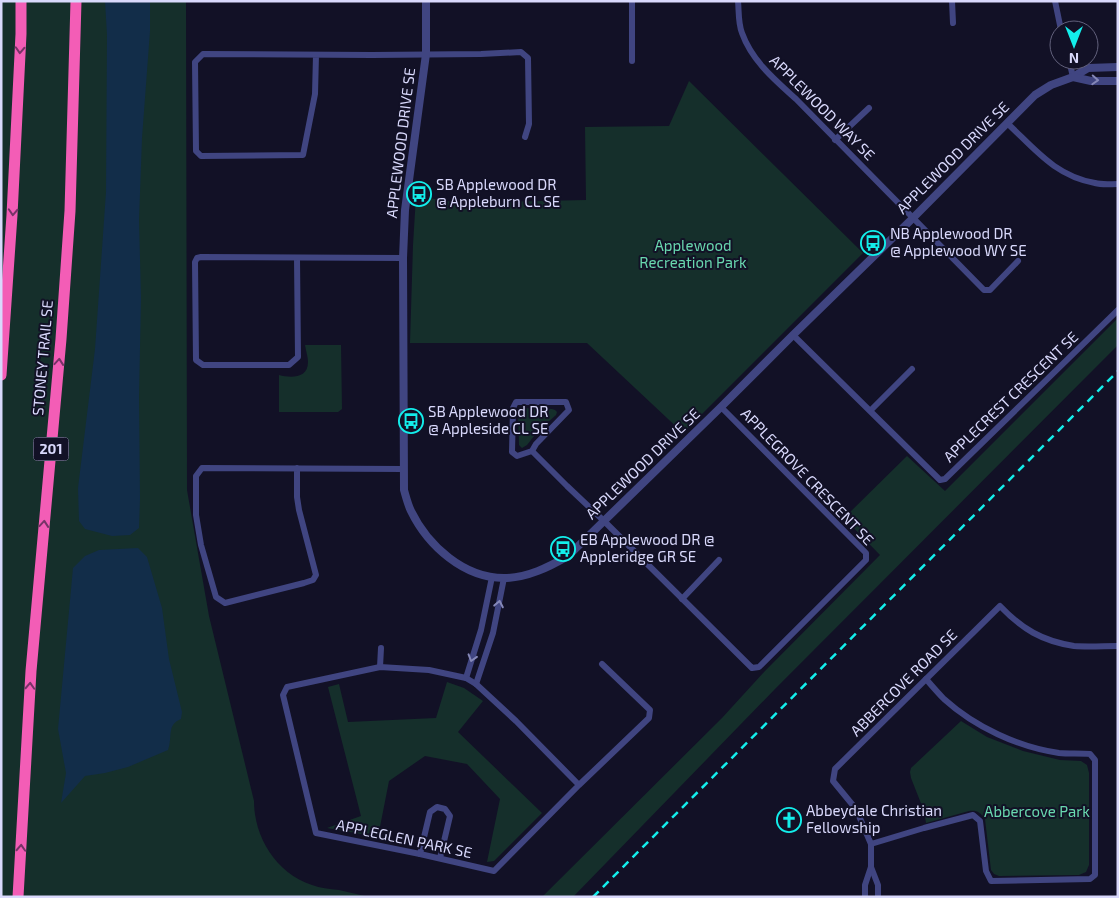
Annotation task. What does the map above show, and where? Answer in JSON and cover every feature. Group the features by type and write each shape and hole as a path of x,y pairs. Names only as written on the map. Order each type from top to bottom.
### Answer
{"highway":[{"path":"1,375 12,215 21,1"},
{"name":"STONEY TRAIL SE","path":"18,897 31,671 61,339 70,211 76,1"}],"street":[{"name":"APPLEWOOD DRIVE SE","path":"426,1 426,54 405,210 403,258 404,490 410,510 422,530 452,560 472,571 504,578 527,574 550,566 568,556 913,218 1035,95 1051,85 1073,77 1088,68 1118,68"},
{"path":"632,1 632,61"},
{"name":"APPLEWOOD WAY SE","path":"738,1 741,31 750,52 770,75 984,290 990,290 1018,261"},
{"path":"952,1 952,23"},
{"path":"1055,1 1060,20"},
{"path":"316,55 315,94 303,155 201,156 196,151 195,62 203,54 481,54 521,52 528,58 529,124 525,137"},
{"path":"1071,70 1073,77"},
{"name":"APPLEWOOD DRIVE SE","path":"1073,77 1091,81 1118,81"},
{"path":"835,140 869,108"},
{"path":"1008,123 1046,161 1067,175 1096,184 1118,184"},
{"path":"297,258 298,357 289,365 203,365 196,360 195,262 197,258 346,257 403,258"},
{"name":"APPLECREST CRESCENT SE","path":"793,335 940,480 945,479 1118,310"},
{"path":"871,410 912,369"},
{"path":"516,402 566,402 569,410 536,444 532,451 518,456 512,452 513,408 516,402"},
{"name":"APPLEGROVE CRESCENT SE","path":"532,451 752,668 758,668 866,560 866,552 721,407"},
{"path":"297,468 299,510 316,575 313,580 304,583 225,603 216,597 201,545 196,515 196,476 202,468 297,468 403,468"},
{"path":"682,599 720,560"},
{"path":"466,678 481,630 492,576"},
{"path":"476,684 493,633 504,578"},
{"name":"ABBERCOVE ROAD SE","path":"871,844 856,810 833,781 835,769 1000,606 1018,624 1037,635 1075,646 1118,646"},
{"path":"481,630 493,633"},
{"path":"380,668 381,648"},
{"path":"579,785 649,718 650,710 602,664"},
{"name":"APPLEGLEN PARK SE","path":"380,668 429,670 466,678 476,684 579,785 494,871 316,832 282,695 287,687 380,668"},
{"path":"865,897 865,884 871,866 871,844 973,815 980,821 986,871 991,881 1090,879 1096,875 1095,760 1090,754 1059,753 1021,744 987,729 943,699 926,679"},
{"path":"420,854 430,812 437,807 445,809 450,816 440,858"},
{"path":"871,866 878,885 878,897"}],"green space":[{"path":"1,1 186,1 187,490 209,616 254,801 258,828 263,840 278,863 299,879 318,887 369,897 1,897"},
{"name":"Applewood Recreation Park","path":"689,81 863,253 683,433 587,343 410,343 416,196 459,203 586,200 585,127 669,126"},
{"path":"1118,318 1118,345 775,689 573,897 542,897 722,718 765,671 880,555 844,518 907,456 945,491"},
{"path":"305,345 341,345 342,409 338,412 279,412 279,375 293,377 305,372 308,362"},
{"path":"521,408 552,409 557,412 522,448 519,445 518,414"},
{"path":"447,682 464,688 483,701 458,732 542,813 494,861 487,862 500,799 467,764 425,756 389,781 378,837 327,828 361,816 328,687 339,684 348,722 436,718"},
{"name":"Abbercove Park","path":"961,721 987,737 1023,751 1060,760 1081,761 1087,765 1089,773 1089,865 1086,872 1079,875 999,876 991,870 985,819 980,813 969,811 926,823 924,811 911,778 911,768"}],"water":[{"path":"105,1 150,1 150,31 142,138 139,220 141,298 139,528 130,535 112,536 85,529 79,521 78,488 95,349 106,192 107,35"},
{"path":"138,548 147,557 162,608 169,659 182,712 181,719 173,725 168,750 128,767 85,776 61,803 66,773 58,729 73,568 85,556 99,550"}],"railway":[{"path":"593,897 1118,371"}],"place":[{"name":"SB Applewood DR @ Appleburn CL SE","path":"419,194"},
{"name":"NB Applewood DR @ Applewood WY SE","path":"873,243"},
{"name":"SB Applewood DR @ Appleside CL SE","path":"411,421"},
{"name":"EB Applewood DR @ Appleridge GR SE","path":"563,549"},
{"name":"Abbeydale Christian Fellowship","path":"789,820"}]}
